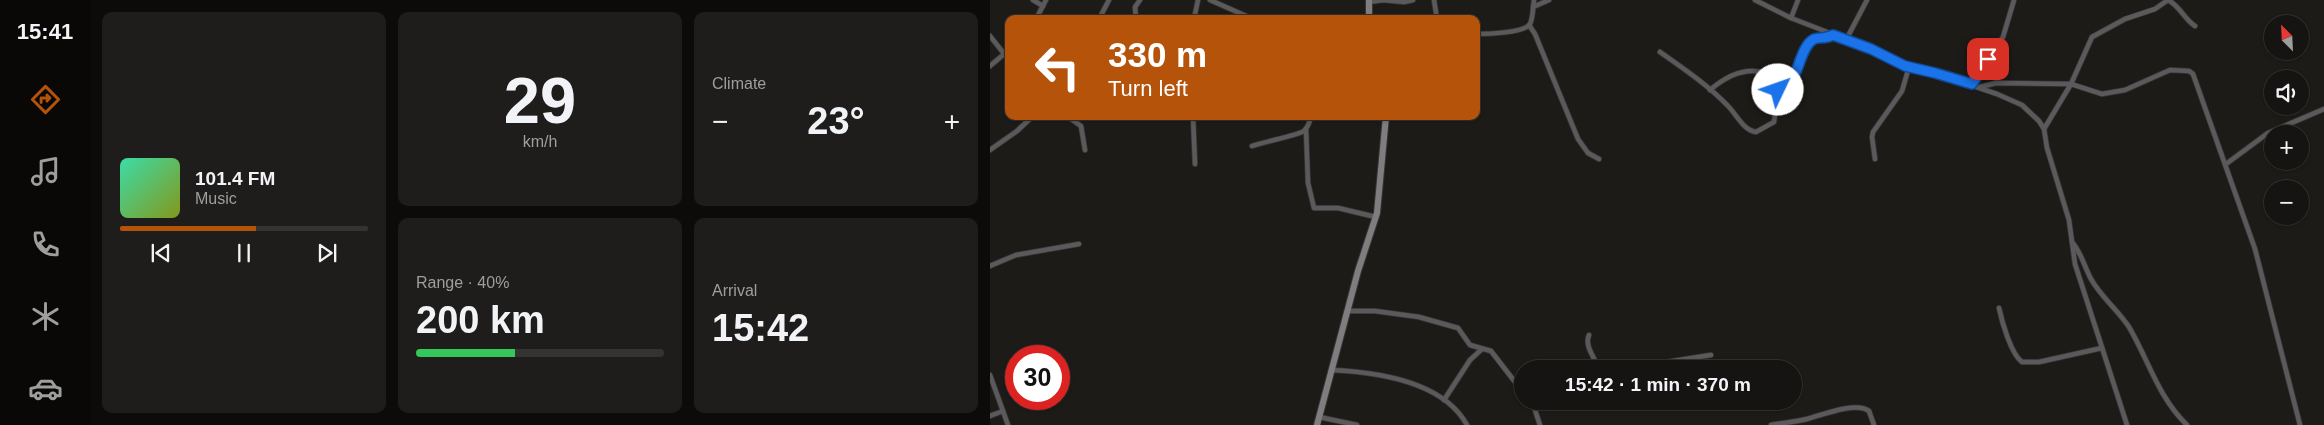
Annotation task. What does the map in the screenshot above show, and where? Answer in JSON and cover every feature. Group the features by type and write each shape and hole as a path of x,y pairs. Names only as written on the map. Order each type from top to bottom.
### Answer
{"main road":[{"path":"1368,15 1369,1"},
{"path":"1317,425 1331,370 1376,217 1386,120"}],"street":[{"path":"1033,0 1043,6"},
{"path":"1038,15 1046,0"},
{"path":"1101,15 1109,0"},
{"path":"1136,15 1135,7 1140,0"},
{"path":"1195,15 1198,0"},
{"path":"1210,0 1243,15"},
{"path":"1369,1 1400,2 1413,0"},
{"path":"1434,0 1436,15"},
{"path":"1534,0 1529,25 1535,34 1578,139 1588,153 1598,159"},
{"path":"1533,7 1549,0"},
{"path":"1756,0 1791,18 1871,49 1909,68 1935,73 1972,84 2022,105 2039,121 2044,129 2047,148 2069,220 2074,261 2127,425"},
{"path":"1791,18 1798,0"},
{"path":"1846,40 1867,0"},
{"path":"1972,84 2002,37 2014,0"},
{"path":"2044,129 2071,84 2092,37 2125,19 2155,9 2168,0 2180,9 2188,21 2195,26"},
{"path":"1480,34 1497,34 1529,25"},
{"path":"1660,52 1690,72 1728,106 1746,129 1756,132 1774,122 1781,81 1795,74 1801,57 1810,42 1816,38 1827,38 1833,35"},
{"path":"990,36 1004,54 990,66"},
{"path":"1875,159 1873,132 1902,91 1909,68"},
{"path":"1710,90 1720,81 1748,70 1770,74 1781,81"},
{"path":"1979,87 1996,83 2071,84 2090,92 2104,94 2132,87 2160,73 2175,70 2188,71 2194,76 2255,249 2300,425"},
{"path":"2226,164 2268,133 2324,109"},
{"path":"990,150 1018,131 1029,120"},
{"path":"1073,120 1081,126 1085,150"},
{"path":"1193,120 1195,164"},
{"path":"1309,120 1306,129 1308,183 1314,208 1338,208 1376,217"},
{"path":"1252,146 1270,139 1300,133 1306,129"},
{"path":"2072,242 2082,254 2096,286 2130,330 2156,385 2174,412 2187,425"},
{"path":"990,265 1021,254 1079,244"},
{"path":"1999,308 2005,330 2018,358 2022,362 2039,362 2102,348"},
{"path":"1348,311 1375,311 1419,317 1458,328 1470,344 1491,351 1514,381"},
{"path":"1589,335 1587,338 1589,347 1595,360"},
{"path":"1444,400 1470,360 1482,349"},
{"path":"1679,360 1711,355"},
{"path":"1331,370 1410,382 1444,400 1456,410 1467,425"},
{"path":"990,375 1008,425"},
{"path":"1771,425 1785,424 1835,411 1862,407 1869,411 1874,425"},
{"path":"1535,410 1540,425"},
{"path":"990,416 1003,411"},
{"path":"1319,417 1357,425"}],"route":[{"path":"1778,90 1781,81 1795,74 1801,57 1810,42 1816,38 1824,39 1833,35 1866,46 1905,66 1972,84 1988,59"}]}
